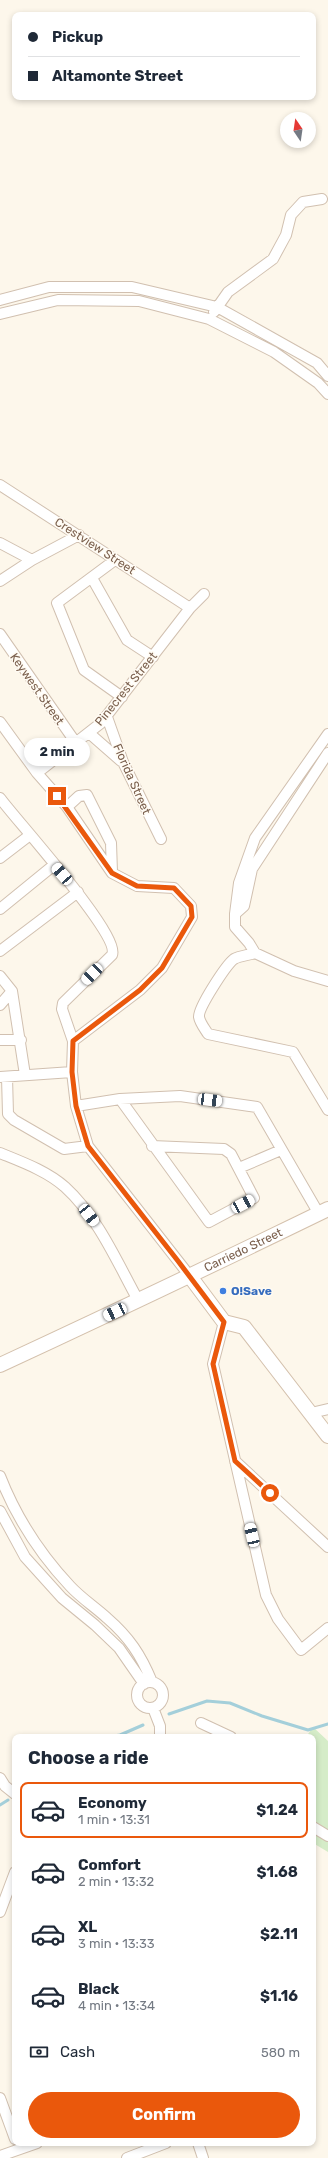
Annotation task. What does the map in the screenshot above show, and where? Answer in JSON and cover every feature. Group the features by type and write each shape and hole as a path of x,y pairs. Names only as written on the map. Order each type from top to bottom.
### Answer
{"main road":[{"name":"Carriedo Street","path":"0,1365 115,1312 323,1211"},
{"path":"189,1275 224,1322 244,1327 328,1436"}],"street":[{"path":"209,319 228,292 273,259 286,235 291,215 303,202 322,199"},
{"path":"0,300 49,287 132,288 217,307 317,363 328,376"},
{"path":"0,314 58,300 132,301 209,319 274,352 318,383 328,394"},
{"name":"Crestview Street","path":"0,485 190,608"},
{"path":"0,581 32,560 79,535"},
{"path":"0,543 32,560"},
{"path":"115,560 57,603 84,670 122,697"},
{"path":"92,578 127,640 153,657"},
{"name":"Pinecrest Street","path":"37,773 89,733 107,717 190,608 204,594"},
{"name":"Keywest Street","path":"0,634 76,743"},
{"name":"Florida Street","path":"107,717 123,762 161,839"},
{"path":"0,722 37,773 67,808 112,873 137,886 174,888 191,906 192,917 162,968 140,990 73,1041"},
{"path":"89,733 123,762"},
{"path":"328,734 255,838 239,883 234,914 235,928 249,943 255,953 294,971 328,981"},
{"path":"234,914 244,906 252,869 328,754"},
{"path":"67,808 79,796 87,795 111,843 112,873"},
{"path":"0,798 4,810 30,835 78,892 101,924 113,947 113,951 63,1003 62,1009 73,1041 72,1072 76,1106 88,1146 189,1275"},
{"path":"0,858 30,835"},
{"path":"0,909 54,865"},
{"path":"0,951 78,892"},
{"path":"255,953 234,959 228,965 200,1008 199,1017 202,1026 208,1034 293,1052 328,1110"},
{"path":"0,976 12,992 21,1040 25,1075"},
{"path":"0,1005 12,992"},
{"path":"0,1040 21,1040"},
{"path":"72,1072 3,1077 8,1114 14,1120 64,1149 88,1146"},
{"path":"76,1106 120,1099 180,1096 257,1107 281,1150 323,1211"},
{"path":"120,1099 152,1146 209,1222 254,1198 231,1154 224,1149 152,1146"},
{"path":"239,1168 281,1150"},
{"path":"0,1153 50,1176 76,1198 95,1223 138,1300"},
{"path":"224,1322 213,1364 266,1595 271,1607 301,1650 328,1628"},
{"path":"311,1413 328,1409"},
{"path":"235,1461 328,1547"},
{"path":"0,1476 8,1496 26,1531 70,1586 126,1636 141,1656 148,1683"},
{"path":"0,1511 25,1557 62,1598 119,1648 148,1683 159,1686 164,1697 160,1704 153,1708 145,1707 138,1702 138,1690 148,1683"},
{"path":"153,1708 160,1726 160,1734"},
{"path":"201,1723 224,1734"},
{"path":"0,1778 5,1786 12,1792"},
{"path":"316,1829 328,1836"},
{"path":"0,1912 2,1897 12,1878"},
{"path":"2,1897 12,1899"},
{"path":"0,2098 12,2131"},
{"path":"0,2156 29,2146"},
{"path":"127,2158 158,2146"},
{"path":"199,2146 203,2158"}],"green space":[{"path":"313,1727 328,1741 328,1852 316,1845 316,1734 308,1734"}],"waterway":[{"path":"169,1714 207,1701 230,1703 262,1716 308,1730 328,1724"},
{"path":"122,1734 143,1725"},
{"path":"0,1805 8,1800"}],"place":[{"name":"O!Save","path":"223,1291"}],"route":[{"path":"57,796 112,873 137,886 174,888 191,906 192,917 162,968 140,990 73,1041 72,1072 76,1106 88,1146 224,1322 213,1364 235,1461 270,1493"}]}
